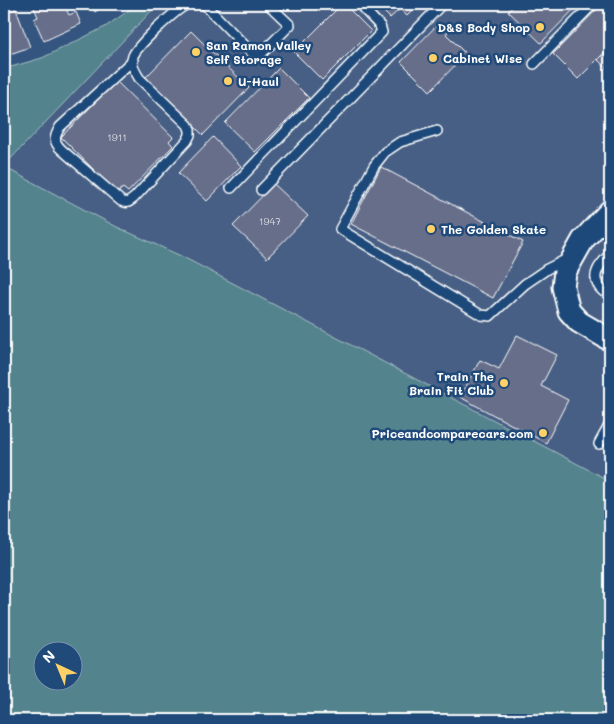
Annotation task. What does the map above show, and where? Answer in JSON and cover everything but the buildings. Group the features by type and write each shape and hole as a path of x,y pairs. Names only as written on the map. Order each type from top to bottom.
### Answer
{"street":[{"path":"610,211 578,248 565,272 563,287 569,311 579,322 610,340"}],"lane":[{"path":"133,60 60,127 55,139 57,146 121,201 126,203 134,198 176,154 190,135 188,125 139,78 134,69 133,60 140,47 166,20 187,4"},
{"path":"205,4 257,58 290,25 269,4"},
{"path":"231,188 382,32 380,26 359,4"},
{"path":"261,190 442,4"},
{"path":"534,64 593,4"},
{"path":"437,131 400,142 385,152 374,166 340,229 481,315 490,316 525,284 578,248"},
{"path":"610,254 599,267 595,280 603,292 610,294"},
{"path":"599,444 610,424"}],"shaded area":[{"path":"158,4 610,4 610,481 183,257 117,227 4,167"}],"green space":[{"path":"138,4 158,4 4,166 4,69 42,58 105,27"},
{"path":"4,167 117,227 183,257 610,481 610,720 4,720"}],"place":[{"name":"D&S Body Shop","path":"540,27"},
{"name":"San Ramon Valley Self Storage","path":"196,52"},
{"name":"Cabinet Wise","path":"433,58"},
{"name":"U-Haul","path":"228,81"},
{"name":"The Golden Skate","path":"431,229"},
{"name":"Train The Brain Fit Club","path":"504,383"},
{"name":"Priceandcomparecars.com","path":"543,433"}]}
